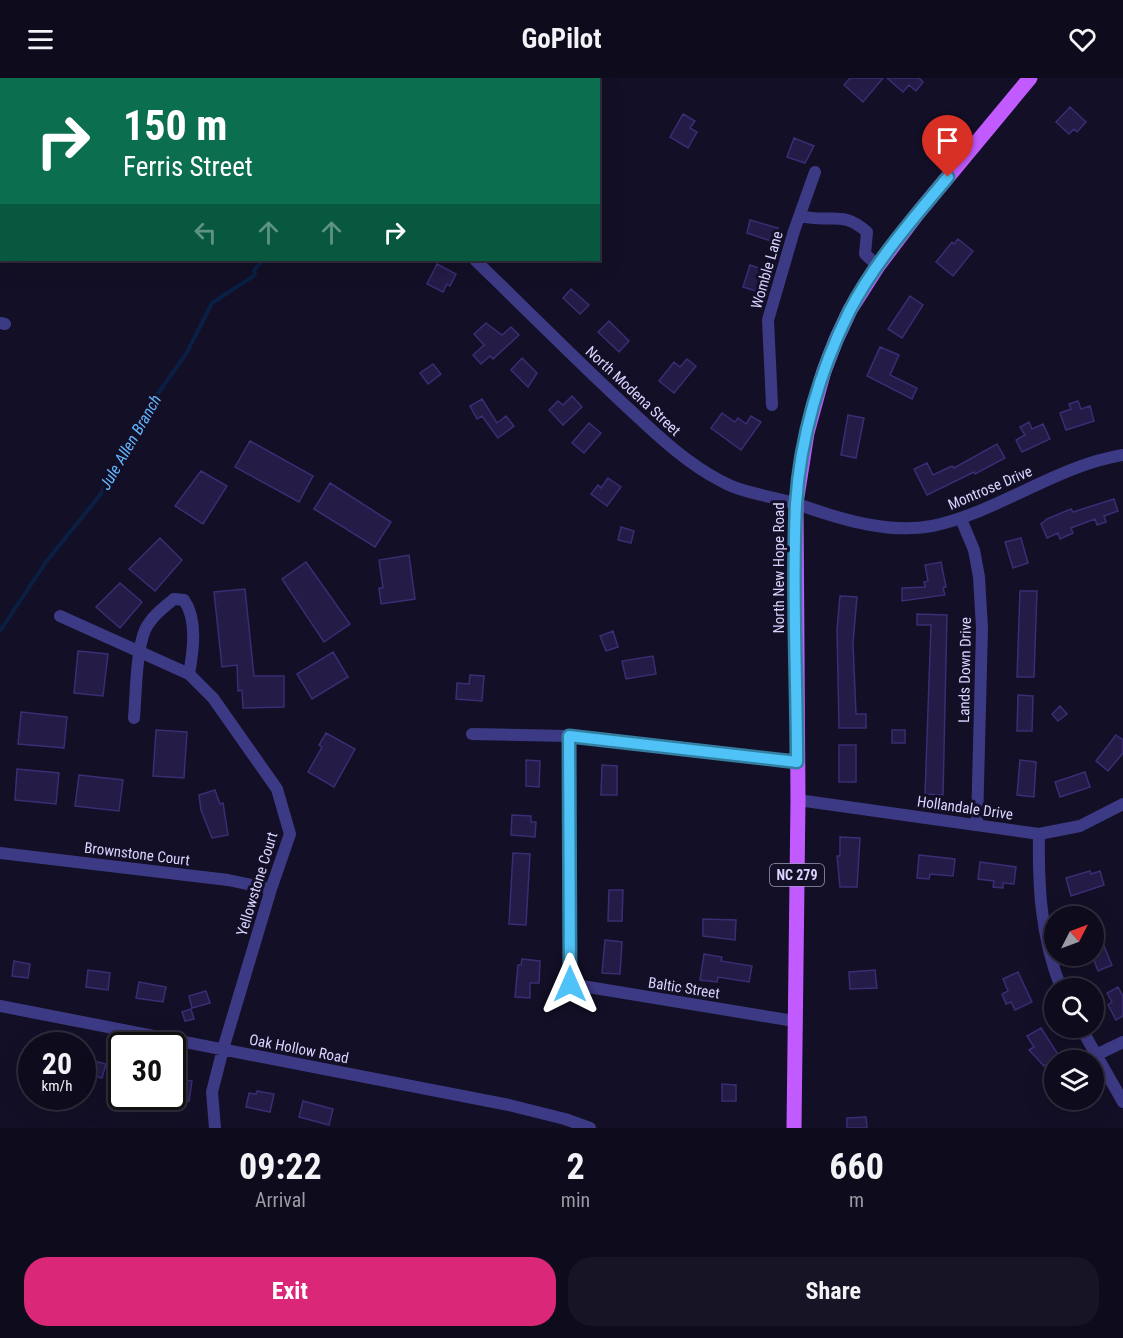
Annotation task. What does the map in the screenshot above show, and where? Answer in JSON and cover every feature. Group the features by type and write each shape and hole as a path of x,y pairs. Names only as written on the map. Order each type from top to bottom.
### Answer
{"main road":[{"name":"North New Hope Road","path":"795,1128 794,1021 798,800 796,503 807,433 824,371 850,310 878,266 918,213 1030,78"}],"street":[{"name":"Womble Lane","path":"772,405 768,321 815,172"},
{"path":"801,216 818,221 844,217 857,223 867,232 865,254 878,266"},
{"name":"North Modena Street","path":"476,261 671,448 723,483 750,493 796,503"},
{"name":"Montrose Drive","path":"796,503 833,516 905,529 961,519 1079,466 1123,455"},
{"name":"Lands Down Drive","path":"961,519 974,550 979,577 982,628 977,824"},
{"path":"134,718 145,630 174,599 184,600 190,609 193,654 189,674"},
{"name":"Yellowstone Court","path":"60,616 189,674 213,698 277,789 290,834 223,1049 213,1092 215,1128"},
{"path":"472,735 569,736 797,762"},
{"name":"Baltic Street","path":"569,736 570,984 794,1021"},
{"name":"Hollandale Drive","path":"798,800 1039,834 1080,826 1123,804"},
{"path":"1039,834 1038,887 1042,925 1058,978"},
{"name":"Brownstone Court","path":"0,853 228,880 271,889"},
{"name":"Oak Hollow Road","path":"0,1006 509,1105 565,1119 590,1128"},
{"path":"1104,1051 1123,1042"},
{"path":"1104,1066 1123,1102"}],"building":[{"path":"850,78 883,78 863,102 844,85"},
{"path":"887,78 919,78 923,82 916,91 909,85 903,92"},
{"path":"1070,107 1086,122 1077,132 1074,129 1069,134 1056,122"},
{"path":"683,114 695,121 690,128 697,132 688,148 670,137"},
{"path":"794,138 814,146 805,163 787,157"},
{"path":"750,220 778,228 774,242 747,233"},
{"path":"958,239 973,251 953,276 936,262 952,242 954,244"},
{"path":"437,264 456,274 450,286 447,284 443,292 427,284"},
{"path":"750,265 765,270 759,292 743,287"},
{"path":"571,289 589,305 580,314 563,298"},
{"path":"910,296 923,305 902,338 888,329"},
{"path":"609,321 629,341 619,352 598,332"},
{"path":"486,323 502,335 511,327 519,335 493,359 490,356 481,364 473,355 484,345 474,334"},
{"path":"880,347 899,355 890,375 917,388 912,399 867,376"},
{"path":"522,358 537,373 528,387 511,370"},
{"path":"687,359 696,366 674,393 659,381 674,362 680,367"},
{"path":"433,364 441,374 428,384 420,373"},
{"path":"572,396 582,407 563,425 549,410 558,401 563,405"},
{"path":"482,399 497,423 506,416 514,426 498,438 482,416 477,419 470,406"},
{"path":"1078,401 1081,409 1090,406 1094,421 1066,430 1060,413 1071,409 1069,404"},
{"path":"722,413 735,422 738,418 746,424 751,416 761,422 741,450 711,428"},
{"path":"848,415 864,418 856,458 841,455"},
{"path":"1029,422 1032,429 1043,424 1050,439 1022,452 1016,440 1025,435 1020,427"},
{"path":"589,423 601,433 584,453 572,443"},
{"path":"250,441 313,476 299,502 235,467"},
{"path":"997,444 1005,458 927,495 914,469 927,463 933,475 952,466 954,468"},
{"path":"201,471 227,486 203,524 175,506"},
{"path":"608,478 621,487 607,506 591,494 598,485 601,488"},
{"path":"330,483 391,522 375,547 314,509"},
{"path":"1114,499 1118,511 1104,516 1106,522 1097,525 1095,519 1071,528 1073,533 1060,539 1058,533 1047,538 1041,524 1047,519 1071,509 1073,512"},
{"path":"621,527 634,531 631,543 618,540"},
{"path":"160,538 182,560 155,591 129,569"},
{"path":"1021,538 1028,563 1013,568 1005,542"},
{"path":"409,555 415,599 381,604 379,588 383,588 379,560"},
{"path":"306,562 350,624 324,642 282,579"},
{"path":"941,562 946,587 943,588 945,595 902,601 902,588 925,587 924,582 928,581 925,565"},
{"path":"120,583 142,602 120,628 96,607"},
{"path":"245,589 254,676 284,676 284,707 243,708 242,690 238,691 237,665 222,667 214,592"},
{"path":"1020,591 1037,591 1034,677 1017,677"},
{"path":"840,596 857,597 853,643 856,714 866,714 866,728 839,728 837,629"},
{"path":"917,614 947,615 943,795 925,794 931,625 917,625"},
{"path":"613,631 618,647 606,651 600,636"},
{"path":"78,651 108,654 103,696 74,693"},
{"path":"333,652 348,677 312,699 297,674"},
{"path":"653,656 656,674 626,679 622,661"},
{"path":"470,675 484,676 482,701 456,699 457,683 469,684"},
{"path":"1018,695 1033,696 1032,731 1017,731"},
{"path":"1060,706 1067,714 1058,721 1052,714"},
{"path":"21,712 67,717 64,748 18,744"},
{"path":"156,730 187,732 184,778 153,776"},
{"path":"892,730 905,730 905,743 892,743"},
{"path":"326,733 355,749 334,787 308,772 322,747 319,745"},
{"path":"1116,735 1123,740 1123,753 1108,771 1096,761"},
{"path":"839,745 856,745 856,782 839,782"},
{"path":"526,760 540,761 539,787 526,786"},
{"path":"1020,760 1036,762 1034,797 1017,795"},
{"path":"602,765 617,766 617,795 601,795"},
{"path":"17,769 59,773 56,804 15,800"},
{"path":"1085,772 1090,787 1060,797 1055,782"},
{"path":"79,775 123,780 119,811 75,806"},
{"path":"215,790 220,804 223,803 228,835 212,838 201,810 199,795"},
{"path":"512,815 531,816 531,822 536,822 535,837 511,835"},
{"path":"840,837 860,838 857,887 840,887 837,856 840,856"},
{"path":"513,853 530,854 526,925 509,924"},
{"path":"919,855 955,859 953,876 930,874 929,879 917,878"},
{"path":"980,862 1016,867 1014,884 1003,883 1003,888 993,887 994,881 978,879"},
{"path":"1090,871 1091,874 1100,871 1104,885 1071,896 1066,878"},
{"path":"609,890 623,890 622,921 608,921"},
{"path":"703,919 736,920 735,940 703,936"},
{"path":"605,940 622,942 620,974 602,973"},
{"path":"1104,946 1112,965 1098,971 1096,966 1104,966"},
{"path":"704,954 722,957 721,961 752,966 749,982 718,977 717,982 700,980"},
{"path":"522,959 540,961 539,983 530,983 530,998 515,997 518,965 521,965"},
{"path":"14,961 30,964 28,978 12,976"},
{"path":"88,970 110,973 108,990 86,987"},
{"path":"875,970 877,988 850,989 849,972"},
{"path":"1018,972 1032,1002 1015,1010 1011,1002 1006,1004 1002,994 1008,991 1003,979"},
{"path":"139,982 166,987 163,1002 136,998"},
{"path":"1118,987 1123,996 1123,1016 1116,1020 1108,1005 1112,1002 1107,993"},
{"path":"206,991 210,1003 192,1008 189,996"},
{"path":"191,1009 194,1019 185,1021 182,1012"},
{"path":"1041,1028 1044,1038 1047,1038 1055,1050 1044,1050 1044,1066 1029,1050 1034,1047 1027,1036"},
{"path":"96,1062 106,1064 102,1078 96,1076"},
{"path":"186,1080 192,1081 189,1101 186,1100"},
{"path":"722,1084 736,1085 736,1101 722,1101"},
{"path":"257,1091 274,1094 270,1112 246,1107 249,1093 256,1094"},
{"path":"303,1101 333,1109 329,1125 299,1117"},
{"path":"866,1117 867,1128 847,1128 847,1118"}],"waterway":[{"name":"Jule Allen Branch","path":"0,631 46,562 100,495 154,399 186,354 212,303 255,275 254,270 262,261"}],"route":[{"path":"570,984 569,736 797,762 796,503 807,433 824,371 850,310 878,266 948,177"}]}
